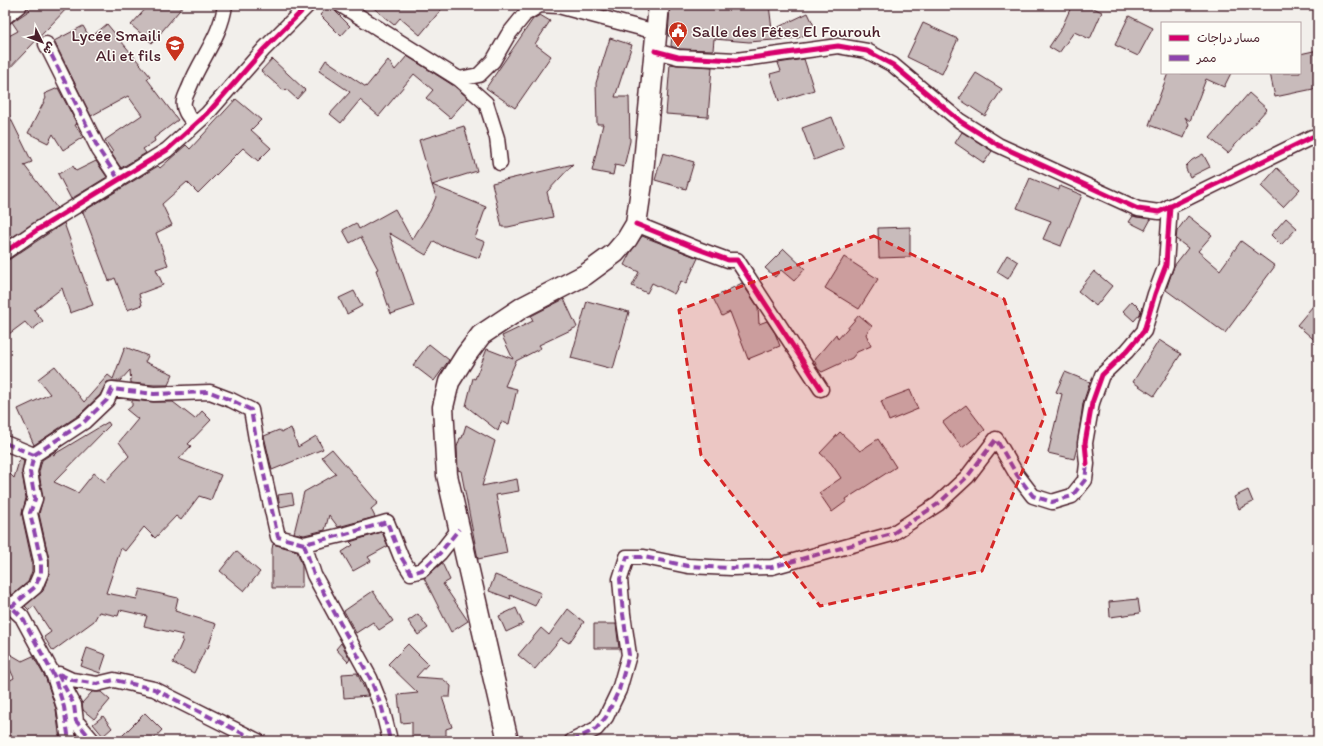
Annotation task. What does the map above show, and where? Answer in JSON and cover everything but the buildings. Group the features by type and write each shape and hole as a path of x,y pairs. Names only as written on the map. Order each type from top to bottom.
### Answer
{"main road":[{"path":"508,741 447,475 444,407 449,382 481,335 523,307 585,275 615,253 627,239 636,224 642,183 659,5"}],"street":[{"path":"5,17 20,5"},
{"path":"195,124 185,112 184,101 196,72 211,46 223,19 225,5"},
{"path":"5,252 37,230 167,150 208,114 264,49 308,5"},
{"path":"341,5 459,79 486,103 497,138 500,163"},
{"path":"459,79 479,75 493,61 508,35 525,14 540,5 558,6 655,42 678,57 736,60 838,46 867,51 893,65 960,121 998,145 1138,209 1159,212 1312,137 1318,137"},
{"path":"46,44 99,150 119,180"},
{"path":"572,741 596,729 606,717 619,690 629,655 620,579 627,557 644,557 688,566 731,568 772,567 892,534 938,504 967,477 996,439 1017,475 1033,496 1052,502 1072,496 1085,480 1085,443 1092,402 1102,375 1127,351 1144,331 1154,294 1166,265 1170,206"},
{"path":"636,224 705,252 728,260 737,260 820,389"},
{"path":"93,741 76,721 74,705 22,617 8,604 35,587 41,573 30,513 35,499 30,472 34,455 84,422 106,400 112,389 154,394 210,392 251,410 278,537 304,544 387,522 401,557 411,573 422,570 440,553 459,529"},
{"path":"5,444 34,455"},
{"path":"304,544 314,575 370,678 382,708 389,741"},
{"path":"55,673 64,707 69,741"},
{"path":"55,673 72,680 97,684 114,680 154,689 258,741"}],"highlighted area":[{"path":"874,236 1004,299 1045,415 982,571 820,606 701,455 679,310"}],"marked path":[{"path":"46,44 99,150 119,180"},
{"path":"34,455 84,422 107,400 112,389 154,394 210,392 251,410 278,537 304,544 387,522 401,557 411,573 422,570 440,553 459,529"},
{"path":"572,741 596,729 606,717 619,690 629,655 620,579 627,557 644,557 688,566 731,568 772,567 892,534 938,504 967,477 996,439 1017,475 1033,496 1052,502 1072,496 1085,480 1087,464"},
{"path":"5,443 34,455 30,472 35,499 30,513 41,561 41,573 35,587 11,607"},
{"path":"304,544 314,575 370,678 382,708 389,741"},
{"path":"5,601 22,617 54,676 64,707 69,741"},
{"path":"58,674 74,705 76,721 93,741"},
{"path":"59,674 72,680 97,684 114,680 154,689 258,741"}],"cycle path":[{"path":"5,252 37,230 167,150 207,114 264,49 308,5"},
{"path":"655,51 678,57 736,60 838,46 867,51 893,65 960,121 998,145 1138,209 1159,212 1312,137 1318,137"},
{"path":"1087,464 1085,443 1092,403 1102,375 1127,351 1144,331 1155,294 1166,265 1170,206"},
{"path":"636,224 728,260 737,260 821,389"}],"place":[{"name":"Salle des Fêtes El Fourouh","path":"678,48"},
{"name":"Lycée Smaili Ali et fils","path":"175,62"}]}
